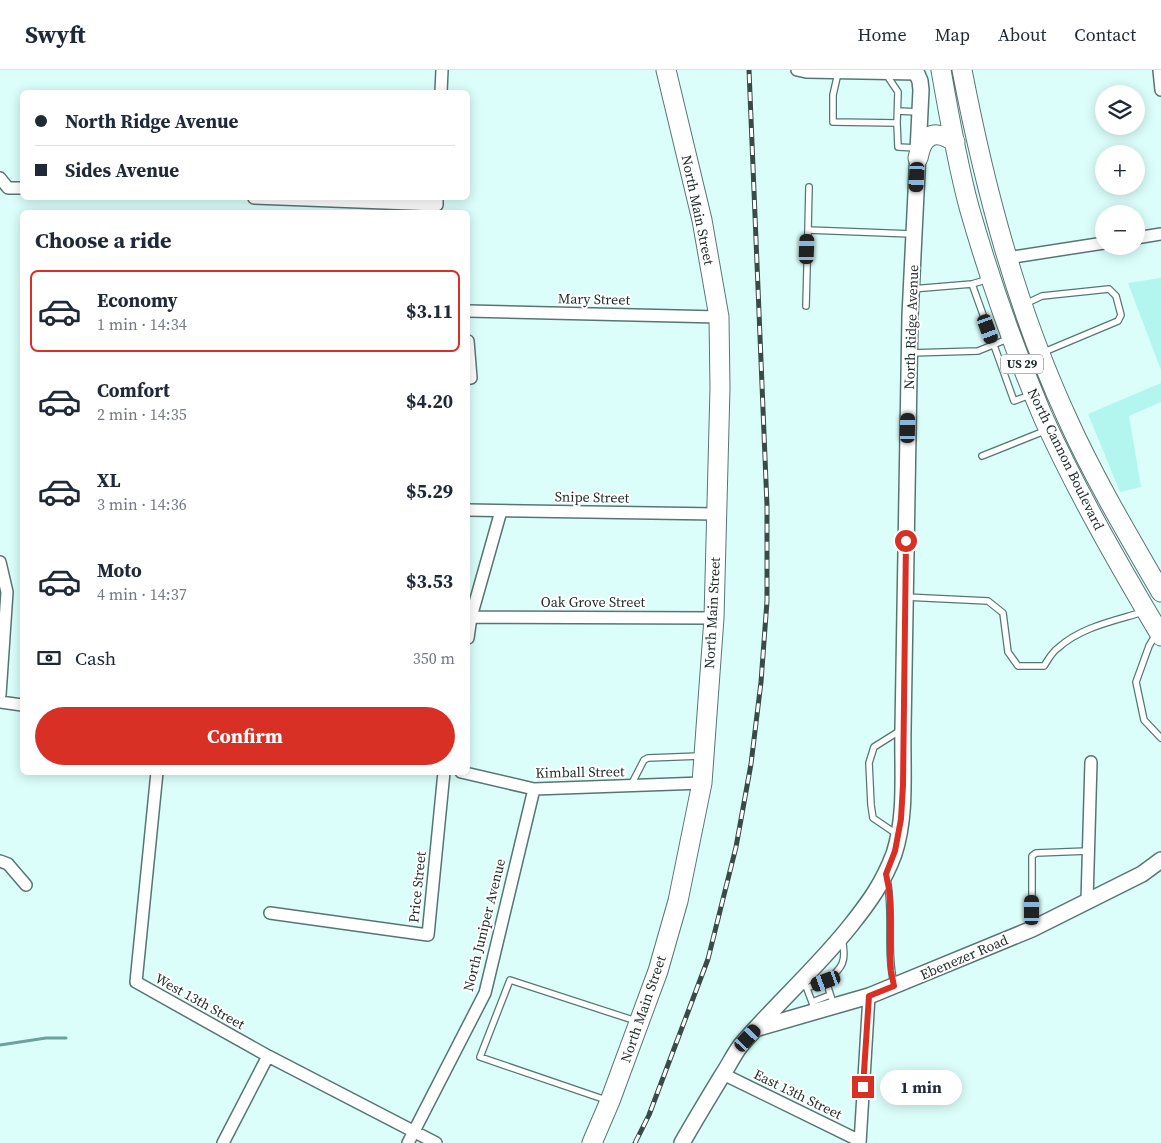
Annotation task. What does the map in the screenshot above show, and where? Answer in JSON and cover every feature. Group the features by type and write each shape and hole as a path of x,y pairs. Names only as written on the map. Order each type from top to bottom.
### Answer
{"main road":[{"name":"North Main Street","path":"592,1143 640,1022 658,971 678,900 702,783 714,618 720,388 719,317 702,220 666,70"},
{"name":"North Cannon Boulevard","path":"940,70 969,206 991,278 1034,394 1049,429 1092,514 1159,633"},
{"name":"North Cannon Boulevard","path":"962,70 982,163 1007,258 1040,353 1067,419 1096,476 1161,592"},
{"path":"918,153 922,144 937,134 946,136 955,142"}],"street":[{"path":"441,90 442,70"},
{"path":"797,70 806,72 886,74 917,72"},
{"path":"1159,70 1161,90"},
{"name":"North Ridge Avenue","path":"682,1143 740,1047 756,1029 805,984 873,897 886,874 895,851 902,802 910,354 921,90 917,72"},
{"path":"0,178 8,188 20,188"},
{"path":"376,200 437,201"},
{"path":"1145,237 1161,234"},
{"path":"1007,258 1095,244"},
{"name":"Mary Street","path":"470,311 719,317"},
{"name":"Snipe Street","path":"470,510 716,514"},
{"path":"470,624 501,511"},
{"path":"0,562 7,592 0,695"},
{"name":"Oak Grove Street","path":"471,617 714,618"},
{"path":"0,702 20,705"},
{"path":"1087,901 1091,762"},
{"name":"Kimball Street","path":"470,774 534,789 702,783"},
{"name":"West 13th Street","path":"157,775 136,982 268,1056 436,1143"},
{"name":"Price Street","path":"270,913 428,935 444,775"},
{"name":"North Juniper Avenue","path":"408,1143 485,993 534,789"},
{"name":"Ebenezer Road","path":"756,1029 832,1001 869,996 1032,929 1142,874 1161,860"},
{"path":"0,861 8,864 26,885"},
{"path":"860,1142 869,996"},
{"path":"223,1143 268,1056"},
{"name":"East 13th Street","path":"723,1074 860,1142"}],"lane":[{"path":"838,73 833,95 833,122 897,123"},
{"path":"886,74 898,92 898,147 918,153"},
{"path":"898,111 920,112"},
{"path":"806,306 809,187"},
{"path":"808,230 914,234"},
{"path":"912,289 972,284 991,278"},
{"path":"972,284 1014,400 1034,394"},
{"path":"1023,305 1042,296 1109,289 1116,296 1122,315 1118,321 1040,353"},
{"path":"910,354 978,351 1012,337"},
{"path":"982,456 1049,429"},
{"path":"905,597 988,601 1003,613 1008,652 1018,666 1044,666 1056,649 1087,630 1146,610"},
{"path":"1159,633 1149,646 1136,682 1144,720 1161,738"},
{"path":"898,834 873,818 870,764 874,748 903,729"},
{"path":"631,786 644,760 648,758 704,756"},
{"path":"1032,929 1032,856 1036,852 1088,851"},
{"path":"886,874 890,902 890,955 894,986"},
{"path":"814,1007 805,984 826,981 842,966 844,948 842,937"},
{"path":"610,1101 480,1057 510,980 640,1022"},
{"path":"826,981 832,1001"}],"shaded area":[{"path":"1161,278 1161,370 1128,283"},
{"path":"1161,383 1161,402 1129,416 1141,487 1120,492 1088,414"}],"waterway":[{"path":"0,1045 46,1038 66,1038"}],"railway":[{"path":"635,1143 649,1115 708,959 736,847 751,764 761,682 767,601 767,506 749,70"}],"route":[{"path":"863,1087 869,996 894,986 890,955 890,902 886,874 895,851 901,819 906,541"}]}
